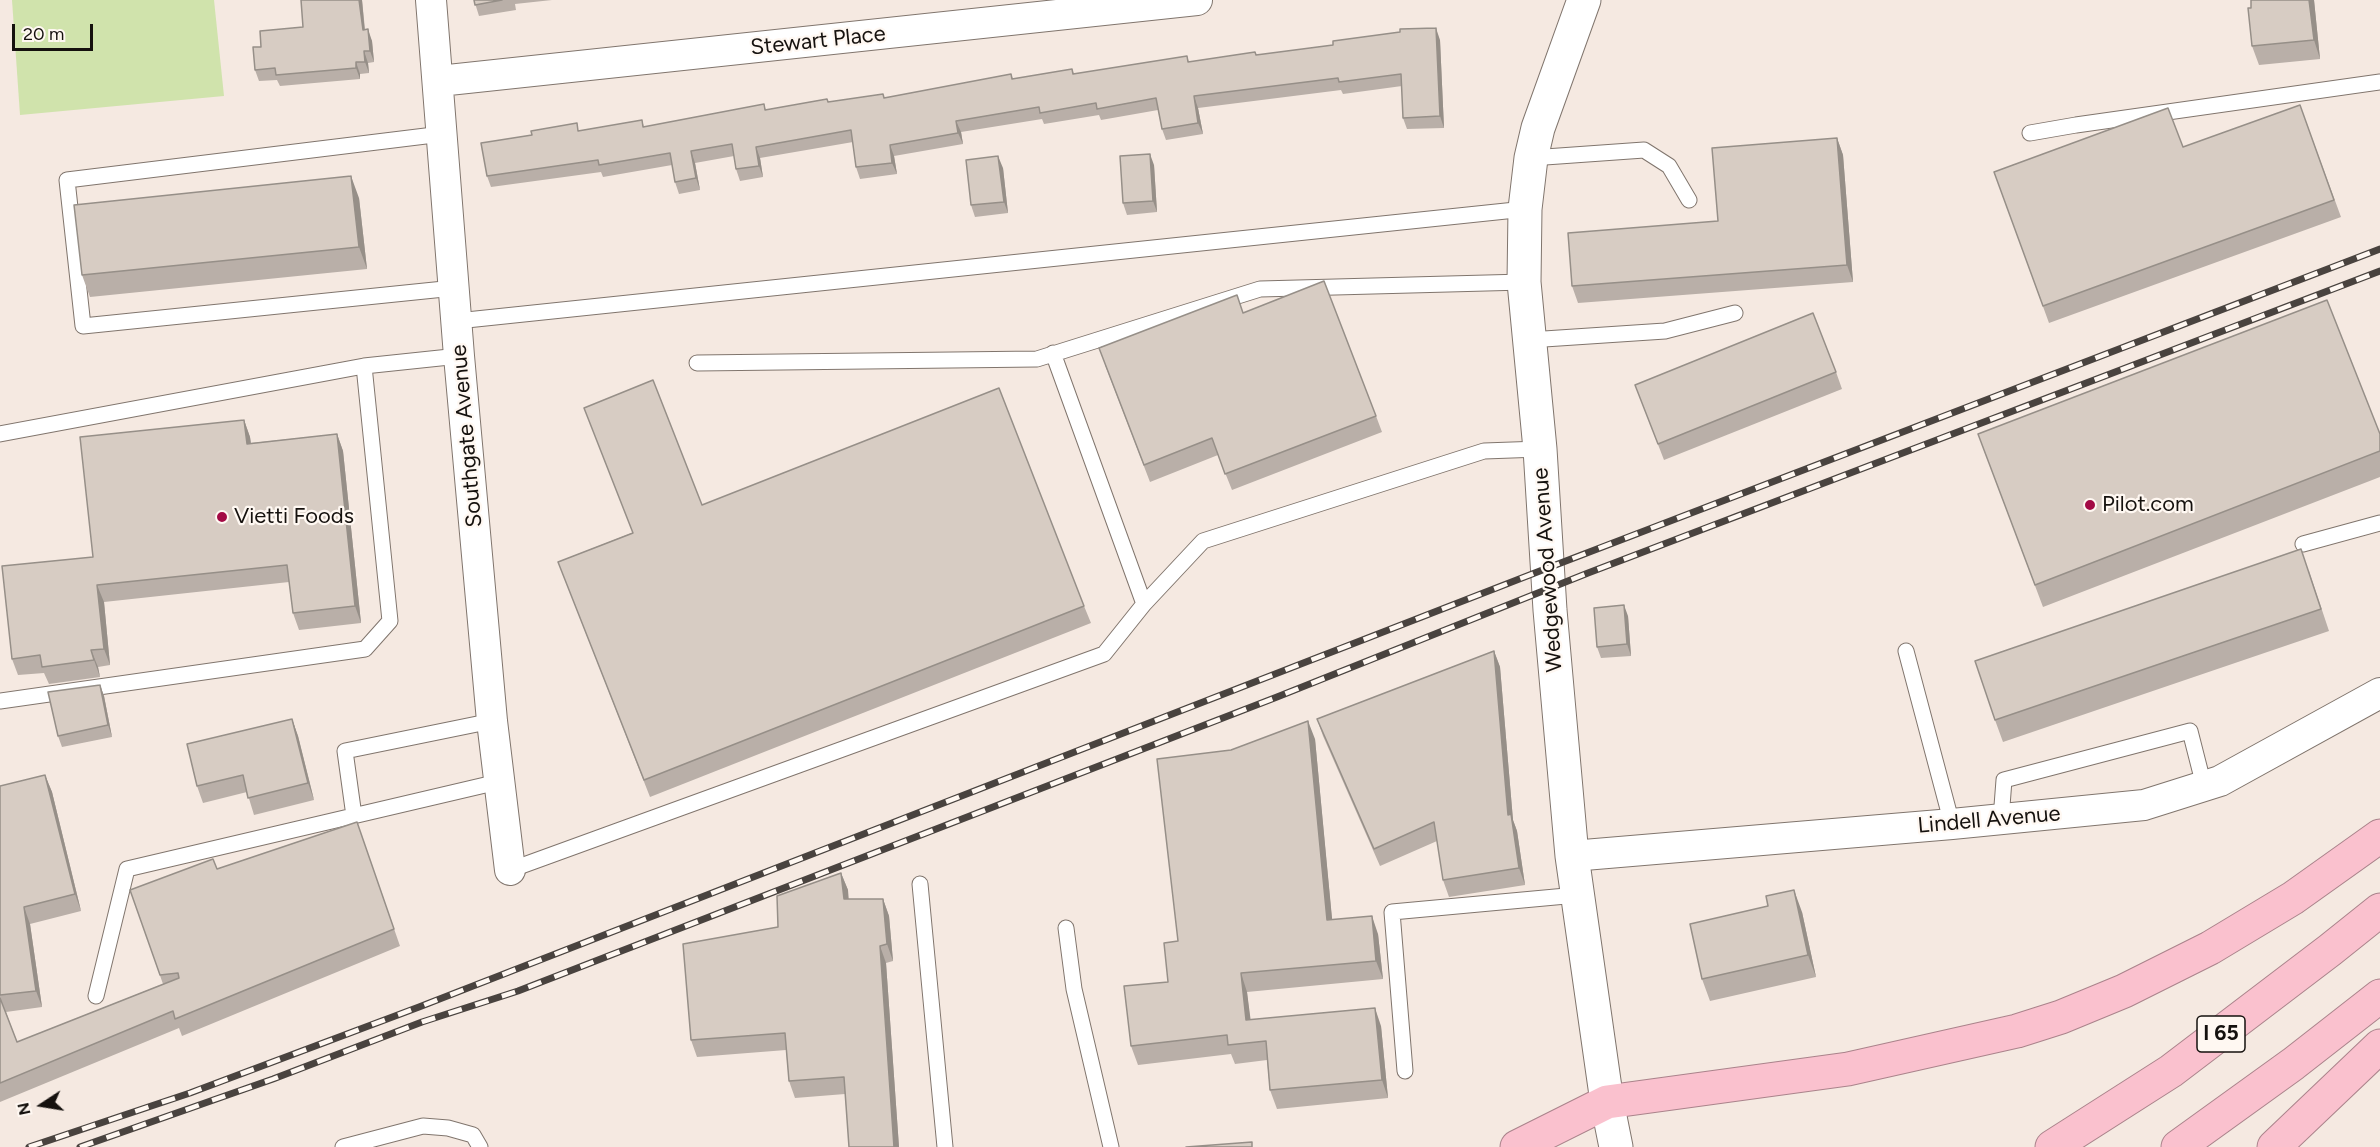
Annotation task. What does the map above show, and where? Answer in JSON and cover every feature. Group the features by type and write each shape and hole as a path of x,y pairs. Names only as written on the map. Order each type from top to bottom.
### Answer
{"highway":[{"path":"1517,1147 1607,1101 1848,1069 2017,1030 2061,1017 2124,991 2210,948 2293,898 2380,836"},
{"name":"I 65","path":"2052,1147 2171,1071 2322,957 2380,909"},
{"path":"2178,1147 2294,1064 2380,996"},
{"path":"2274,1147 2380,1046"}],"main road":[{"name":"Wedgewood Avenue","path":"1581,1 1538,128 1531,158 1525,209 1524,282 1540,449 1550,610 1572,856 1607,1101 1616,1147"}],"street":[{"name":"Southgate Avenue","path":"431,0 459,356 492,722 510,870"},
{"name":"Stewart Place","path":"439,81 1197,0"},
{"name":"Lindell Avenue","path":"1572,856 1952,824 2144,805 2220,781 2380,693"}],"lane":[{"path":"2030,133 2380,82"},
{"path":"442,134 67,180 82,326 454,288"},
{"path":"1531,158 1644,150 1669,166 1689,200"},
{"path":"457,321 1525,209"},
{"path":"697,363 1037,358 1260,289 1524,282"},
{"path":"1529,340 1665,331 1735,313"},
{"path":"1053,353 1144,604"},
{"path":"0,434 364,366 459,356"},
{"path":"0,701 365,649 390,621 364,366"},
{"path":"510,870 1104,654 1144,604 1203,541 1484,451 1540,449"},
{"path":"2303,544 2380,523"},
{"path":"1906,651 1952,824"},
{"path":"354,816 345,751 492,722"},
{"path":"2001,819 2004,780 2190,731 2204,786"},
{"path":"96,996 127,870 498,782"},
{"path":"920,884 945,1147"},
{"path":"1405,1071 1392,912 1578,895"},
{"path":"1066,928 1074,989 1111,1147"},
{"path":"343,1147 423,1126 448,1128 473,1136 480,1147"}],"green space":[{"path":"12,0 214,0 224,96 20,115"}],"building":[{"path":"301,0 359,0 363,30 368,29 370,51 364,51 365,62 356,62 356,68 276,75 275,68 255,70 253,47 261,47 260,31 303,27"},
{"path":"474,0 502,0 475,5"},
{"path":"2251,0 2309,0 2314,40 2252,46 2248,8 2251,8"},
{"path":"1436,28 1440,116 1403,118 1401,74 1339,82 1338,78 1194,96 1198,123 1162,129 1156,98 1097,109 1096,103 1040,113 1039,107 956,121 958,133 890,145 892,163 856,167 851,130 756,147 759,166 736,169 732,144 691,151 696,178 675,182 670,153 599,165 598,160 487,176 481,143 532,135 531,131 577,123 578,131 642,120 643,127 764,104 765,110 827,99 828,102 883,94 884,98 1011,74 1012,79 1072,69 1073,74 1187,56 1188,62 1255,52 1256,55 1333,45 1333,41 1400,32 1400,29"},
{"path":"2300,105 2334,200 2043,306 1994,172 2168,108 2183,147"},
{"path":"1837,138 1847,265 1572,286 1568,233 1718,221 1712,148"},
{"path":"1150,154 1153,201 1123,203 1120,156"},
{"path":"998,156 1004,202 971,205 966,160"},
{"path":"351,176 359,247 82,275 74,205"},
{"path":"1324,281 1376,416 1225,474 1212,438 1144,465 1099,348 1237,295 1243,313"},
{"path":"2327,300 2380,434 2380,451 2035,585 1978,434"},
{"path":"1813,313 1836,372 1658,444 1635,385"},
{"path":"653,380 702,505 999,388 1084,606 644,780 558,562 633,533 584,408"},
{"name":"Vietti Foods","path":"244,420 247,444 337,434 355,606 293,613 287,565 97,585 104,649 91,650 94,660 42,667 40,655 12,659 2,566 93,557 80,437"},
{"path":"2301,549 2321,609 1995,720 1975,661"},
{"path":"1624,605 1627,644 1597,647 1594,608"},
{"path":"1494,651 1508,815 1511,814 1519,868 1443,880 1434,822 1374,849 1317,719"},
{"path":"100,685 108,725 58,736 48,692"},
{"path":"292,719 308,783 248,798 243,775 197,786 187,744"},
{"path":"1308,721 1327,920 1372,916 1376,961 1241,973 1246,1020 1375,1008 1382,1080 1270,1090 1266,1041 1228,1045 1227,1035 1131,1046 1124,986 1168,982 1164,943 1178,941 1157,759 1231,750"},
{"path":"45,775 75,894 24,907 36,991 0,995 0,786"},
{"path":"357,822 394,929 175,1019 173,1011 0,1083 0,998 17,1042 179,978 178,973 160,975 130,890 213,859 217,869"},
{"path":"841,873 844,899 883,899 887,944 880,946 894,1147 849,1147 844,1077 789,1081 785,1033 691,1040 683,944 778,927 777,896"},
{"path":"1794,890 1808,955 1702,979 1690,924 1768,906 1766,896"},
{"path":"1252,1142 1252,1147 1186,1147"}],"railway":[{"path":"29,1147 190,1093 419,1007 1545,569 2380,249"},
{"path":"80,1147 273,1079 422,1022 518,991 1277,697 1588,573 2380,271"}],"place":[{"name":"Pilot.com","path":"2090,505"},
{"name":"Vietti Foods","path":"222,517"}]}
